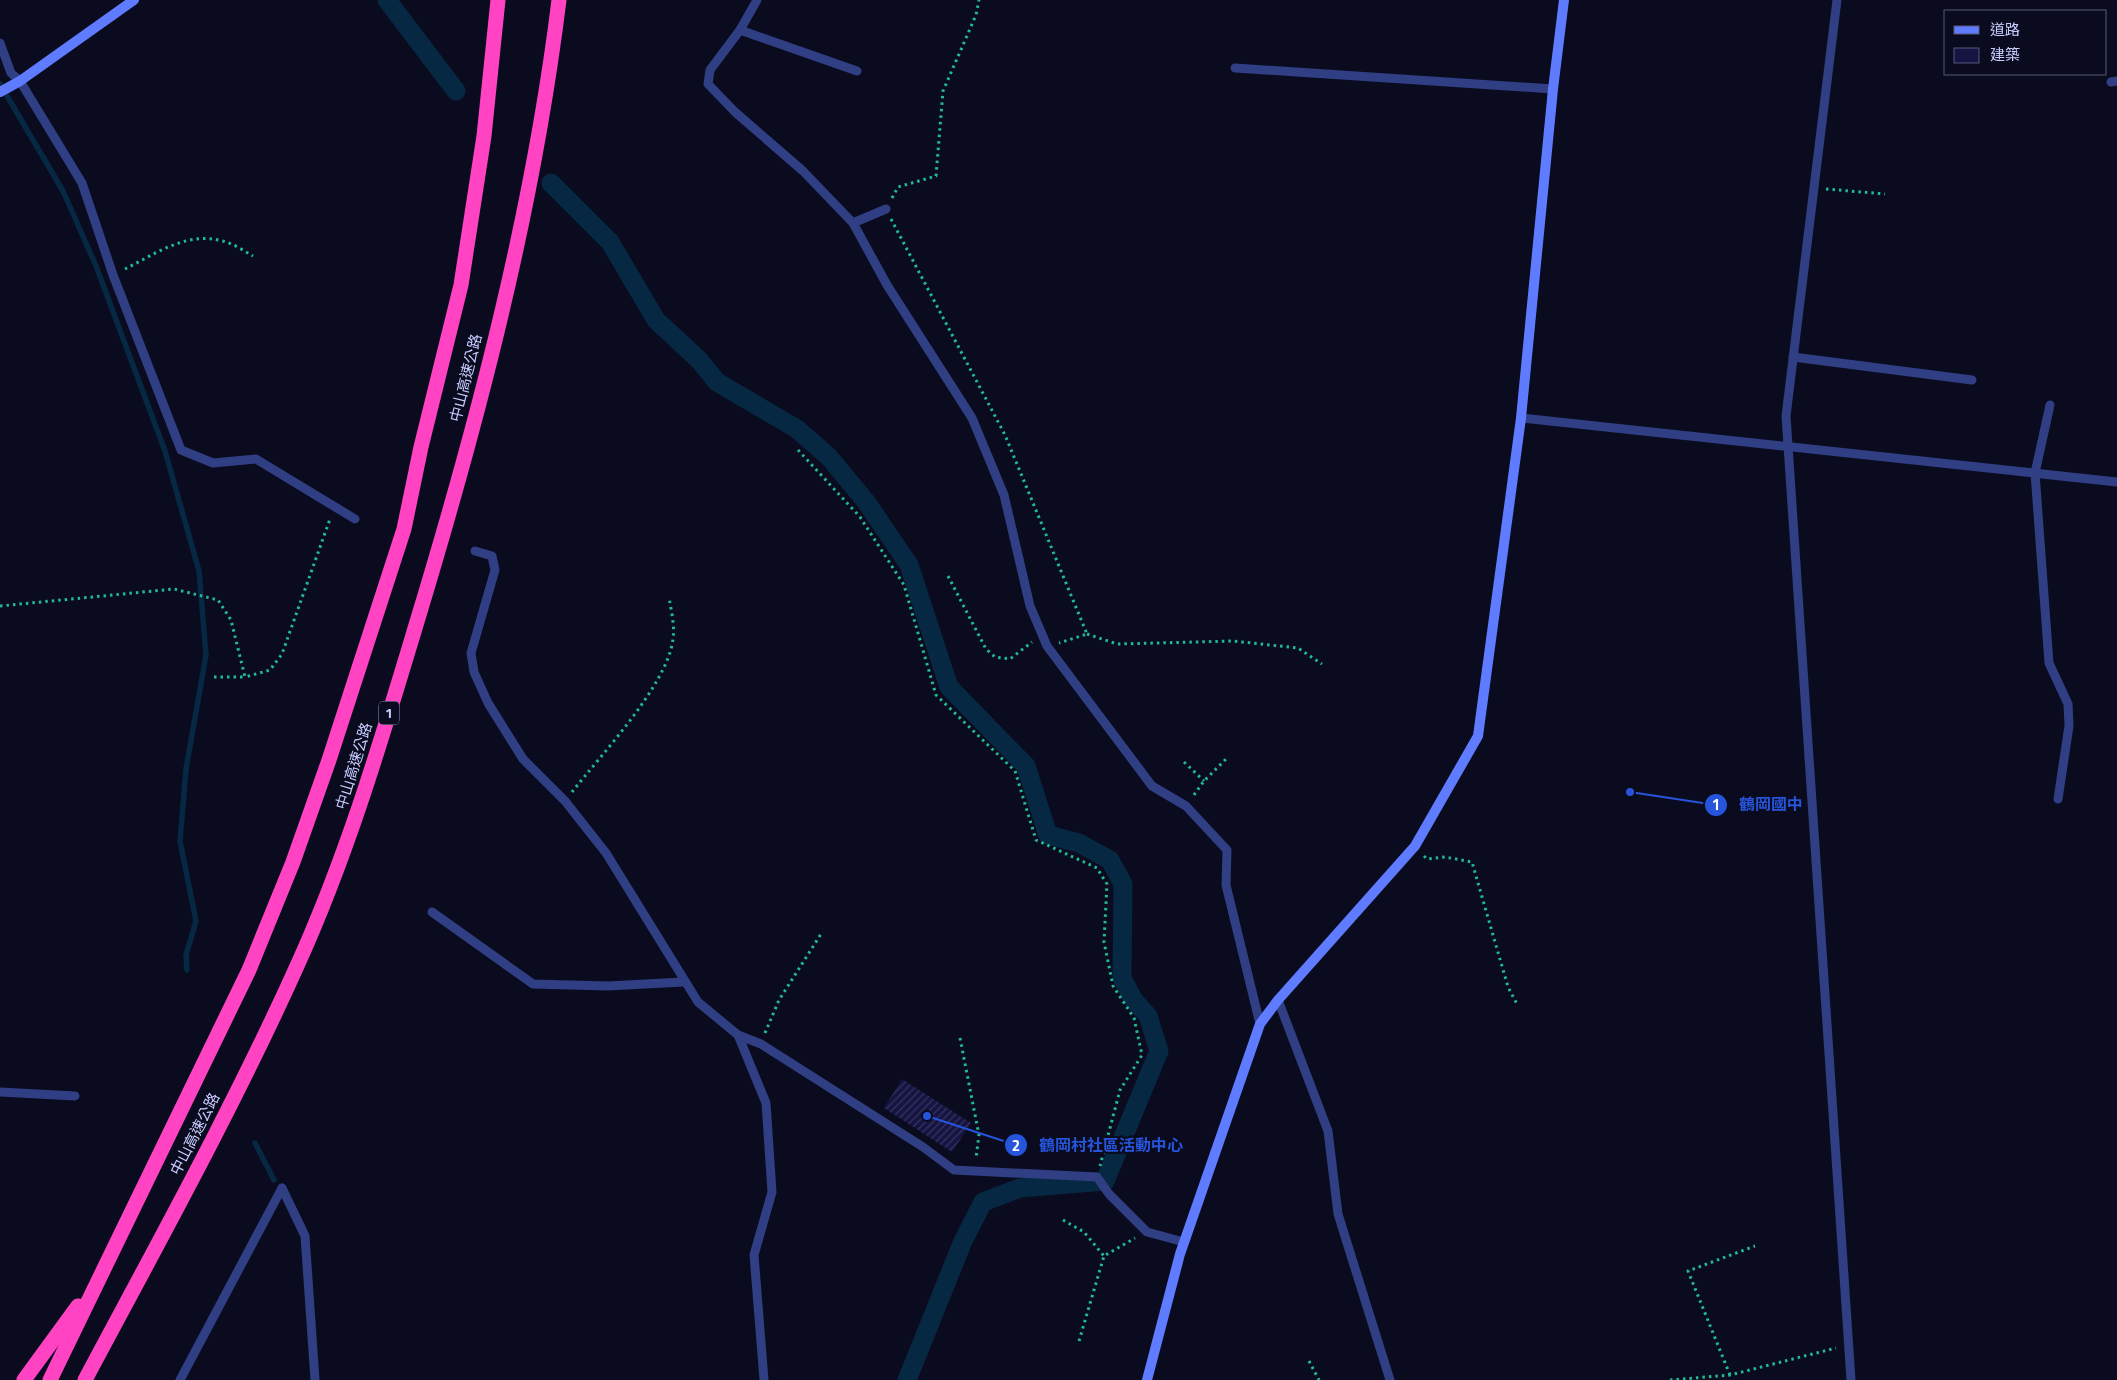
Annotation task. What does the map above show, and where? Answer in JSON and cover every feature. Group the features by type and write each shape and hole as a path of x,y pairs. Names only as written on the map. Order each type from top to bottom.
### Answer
{"highway":[{"name":"中山高速公路","path":"50,1380 97,1280 250,970 293,862 329,760 404,529 421,447 461,285 484,136 498,0"},
{"name":"中山高速公路","path":"85,1380 205,1155 290,983 353,831 458,486 522,224 553,45 558,0"},
{"path":"24,1380 97,1280"}],"street":[{"path":"0,92 16,83 134,0"},
{"path":"1147,1380 1184,1242 1260,1024 1278,1000 1415,846 1478,736 1521,418 1553,89 1564,0"}],"lane":[{"path":"757,0 740,30 710,70 708,84 735,112 803,171 853,222 887,285 972,418 1004,495 1030,606 1047,646 1152,786 1186,806 1227,850 1226,885 1260,1024"},
{"path":"1837,0 1786,416 1851,1380"},
{"path":"740,30 857,71"},
{"path":"0,43 16,83 82,183 113,275 181,450 213,463 256,459 355,519"},
{"path":"1234,68 1553,89"},
{"path":"853,222 886,209"},
{"path":"1793,357 1972,380"},
{"path":"2050,405 2035,473 2049,663 2068,704 2069,726 2058,799"},
{"path":"1521,418 2117,482"},
{"path":"476,551 492,556 496,570 471,653 474,672 488,703 523,759 565,800 606,853 683,982 698,1002 738,1035 761,1044 923,1147 954,1170 1097,1177 1109,1194 1147,1232 1184,1242"},
{"path":"432,912 533,984 608,986 683,982"},
{"path":"1278,1000 1328,1131 1338,1214 1390,1380"},
{"path":"738,1035 766,1103 772,1192 754,1255 764,1380"},
{"path":"0,1092 75,1096"},
{"path":"180,1380 282,1188 305,1236 315,1380"}],"path":[{"path":"979,0 976,15 943,91 936,176 898,187 886,209 1005,435 1087,634"},
{"path":"1813,188 1885,194"},
{"path":"113,275 176,243 205,238 223,241 253,256"},
{"path":"798,450 860,517 904,585 936,695 1015,771 1036,840 1097,868 1108,884 1104,942 1114,986 1134,1018 1142,1055 1120,1090 1097,1177"},
{"path":"214,677 245,677 270,670 282,654 334,506"},
{"path":"948,576 986,649 995,657 1010,659 1042,634"},
{"path":"0,606 174,589 218,600 231,620 245,677"},
{"path":"565,800 656,686 669,661 674,638 669,597"},
{"path":"1047,646 1087,634 1117,644 1232,641 1298,648 1322,664"},
{"path":"1186,806 1204,781 1228,758"},
{"path":"1184,762 1204,781"},
{"path":"1415,846 1427,859 1445,857 1472,862 1508,987 1517,1004"},
{"path":"761,1044 779,1000 821,934"},
{"path":"960,1038 979,1136 975,1171"},
{"path":"1063,1220 1084,1232 1104,1256"},
{"path":"1079,1341 1104,1256 1147,1232"},
{"path":"1730,1375 1688,1271 1755,1246"},
{"path":"1670,1380 1730,1375 1849,1345"},
{"path":"1309,1361 1319,1380"}],"building":[{"path":"902,1079 971,1123 952,1152 884,1108"}],"waterway":[{"path":"387,0 456,91"},
{"path":"0,84 63,191 96,266 165,451 199,571 206,655 186,769 180,841 196,921 186,955 187,970"},
{"path":"551,183 610,242 656,320 699,360 717,382 797,429 829,457 867,503 909,565 949,687 1026,766 1048,835 1079,843 1110,860 1123,884 1122,978 1133,999 1148,1016 1159,1051 1105,1181 1020,1188 983,1202 963,1241 907,1380"},
{"path":"255,1143 274,1180"}],"place":[{"name":"鶴岡國中","path":"1630,792"},
{"name":"鶴岡村社區活動中心","path":"927,1116"}]}
